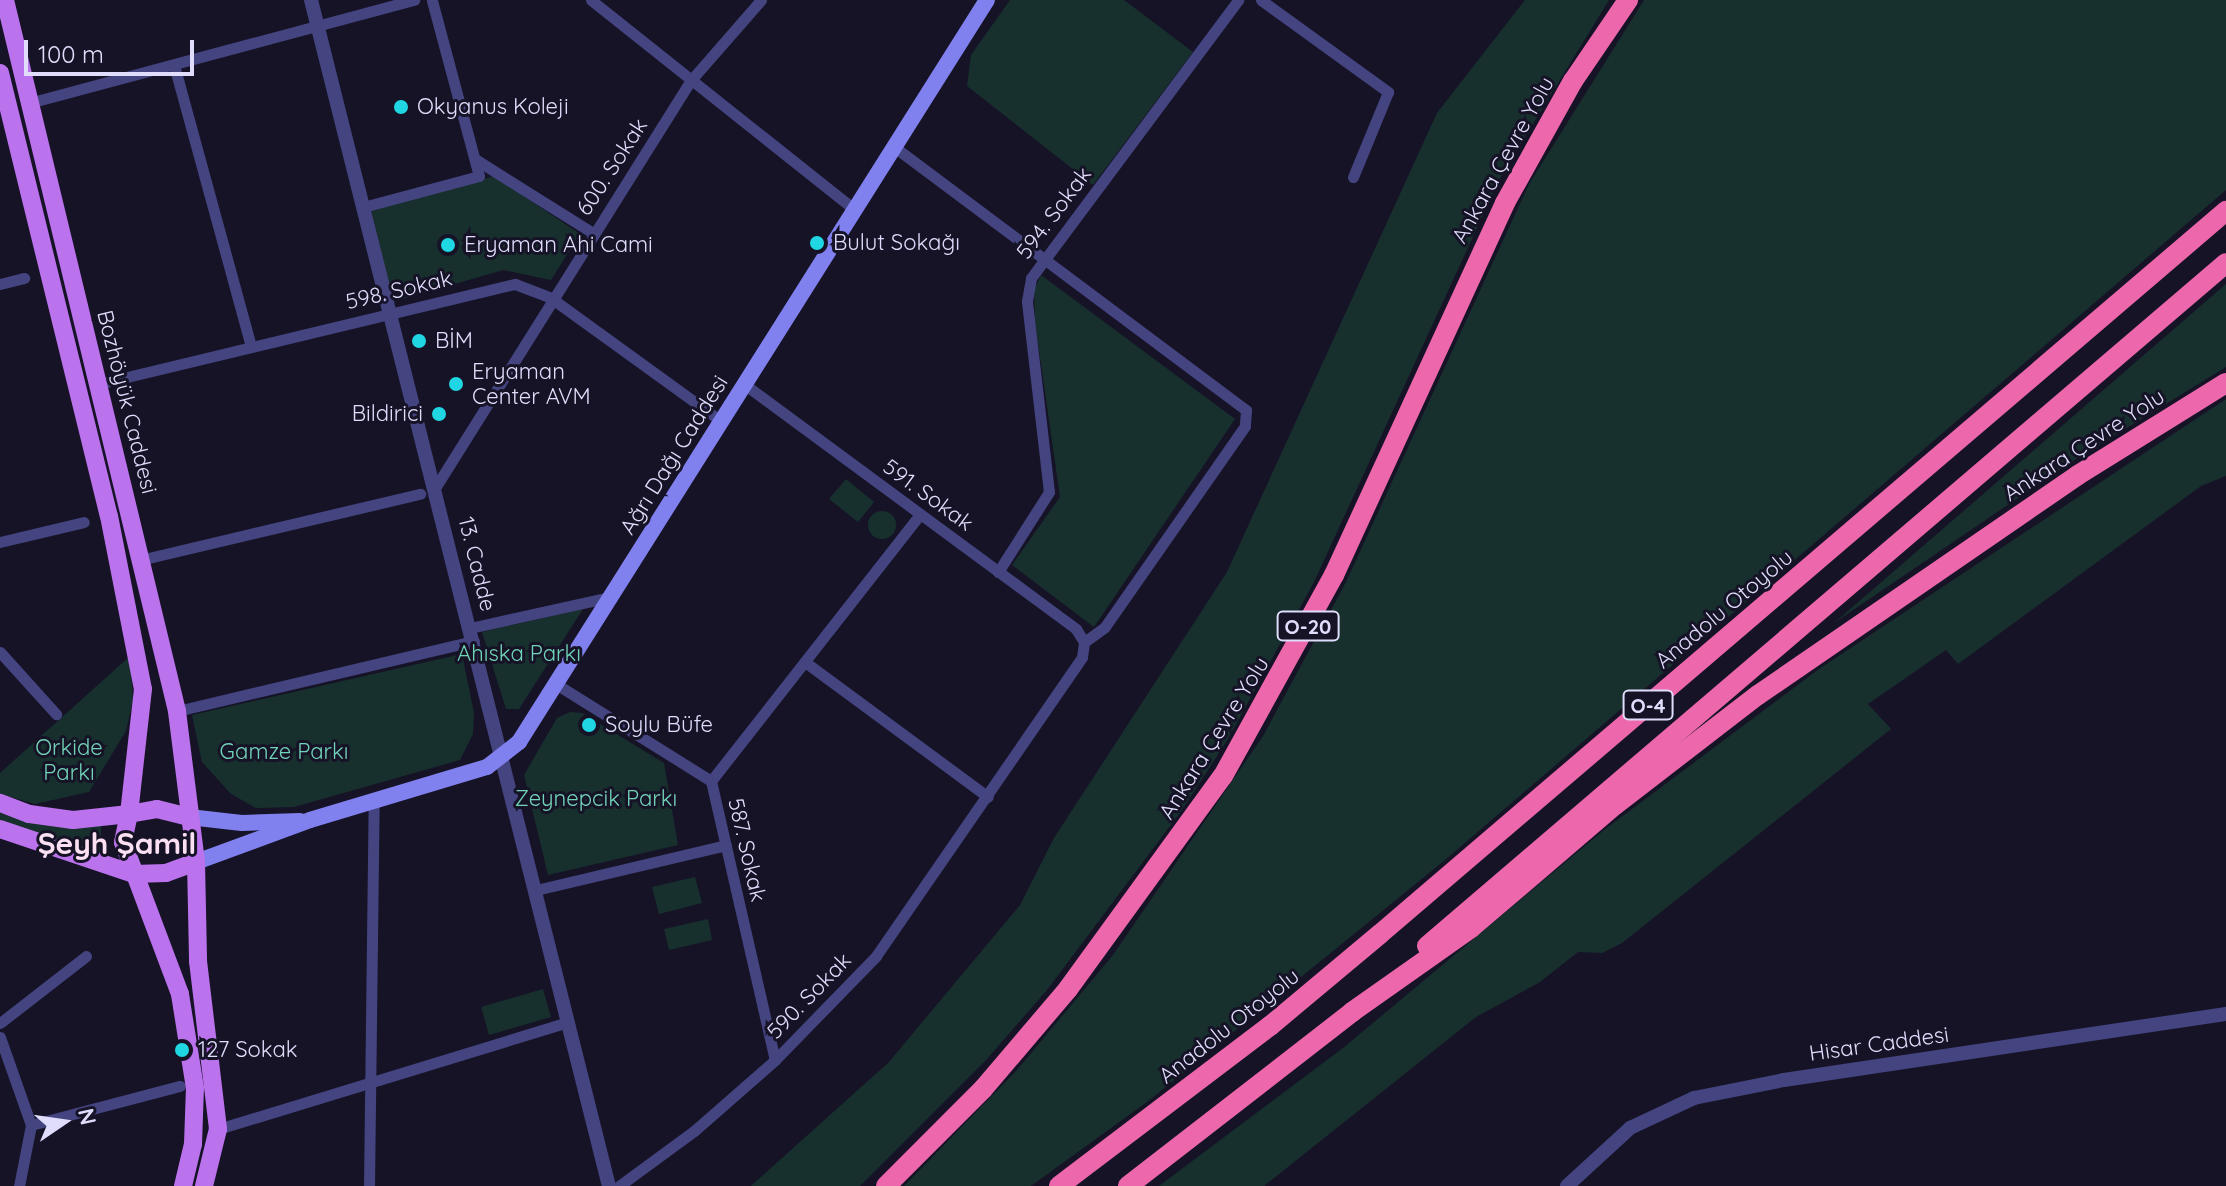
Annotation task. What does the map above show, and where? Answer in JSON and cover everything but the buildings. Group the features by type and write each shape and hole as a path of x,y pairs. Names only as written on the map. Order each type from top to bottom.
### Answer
{"highway":[{"name":"Ankara Çevre Yolu","path":"886,1186 983,1089 1068,989 1223,776 1334,575 1505,203 1573,81 1628,0"},
{"name":"Anadolu Otoyolu","path":"1059,1186 1270,1026 2226,211"},
{"name":"O-4","path":"1352,1012 2226,263"},
{"name":"Ankara Çevre Yolu","path":"1128,1186 1352,1012 1471,928 1615,805 1782,678 2065,483 2226,383"}],"main road":[{"name":"Bozhöyük Caddesi","path":"5,0 177,711 189,817"},
{"name":"Ağrı Dağı Caddesi","path":"196,862 310,820 487,767 519,742 987,0"},
{"name":"Bozhöyük Caddesi","path":"0,73 142,670 140,754 129,814"},
{"path":"0,803 29,814 73,820 157,809 189,817 196,862 198,961 218,1129 204,1186"},
{"path":"129,814 123,842 180,994 195,1083 193,1144 183,1186"},
{"name":"Ağrı Dağı Caddesi","path":"189,817 242,823 310,820"},
{"path":"0,829 134,874 166,873 196,862"}],"street":[{"name":"13. Cadde","path":"311,0 609,1186"},
{"path":"29,103 414,0"},
{"path":"363,207 479,176 432,0"},
{"path":"591,0 854,209"},
{"name":"600. Sokak","path":"435,488 551,298 692,79 761,0"},
{"name":"594. Sokak","path":"998,572 1049,492 1027,301 1031,278 1238,0"},
{"path":"1261,0 1388,92 1353,177"},
{"path":"174,65 251,346"},
{"path":"893,146 1042,262 1246,410 1245,426 1105,627 1084,642"},
{"path":"475,159 486,162 593,233"},
{"path":"0,284 24,278"},
{"name":"598. Sokak","path":"98,384 508,285 531,287 551,298 721,421"},
{"name":"591. Sokak","path":"744,384 1076,629 1084,642"},
{"path":"140,560 420,494"},
{"path":"711,781 920,514"},
{"path":"0,542 84,522"},
{"path":"177,711 610,597"},
{"name":"590. Sokak","path":"619,1186 694,1131 775,1060 876,956 1082,657 1084,642"},
{"path":"0,652 56,714"},
{"path":"805,662 988,797"},
{"name":"587. Sokak","path":"556,684 711,781 775,1060"},
{"path":"369,1186 373,1082 374,802"},
{"path":"536,890 726,845"},
{"path":"0,1023 86,956"},
{"name":"Hisar Caddesi","path":"1567,1186 1630,1128 1694,1098 1784,1080 2226,1014"},
{"path":"218,1129 568,1022"},
{"path":"0,1037 31,1125 19,1186"},
{"path":"31,1125 180,1086"}],"green space":[{"path":"1010,0 1124,0 1193,52 1093,185 967,86 971,55"},
{"path":"1525,0 1609,0 1500,178 1314,582 1228,739 1182,810 1047,990 987,1059 860,1186 751,1186 889,1062 1020,905 1054,838 1227,572 1437,113"},
{"path":"1644,0 2226,0 2226,190 1445,860 1151,1099 1031,1186 904,1186 1017,1070 1113,955 1263,736 1346,582 1529,184"},
{"path":"494,176 580,234 551,280 503,270 393,302 371,209"},
{"path":"1041,275 1235,419 1094,627 1012,565 1060,497 1035,322 1034,290"},
{"path":"2226,284 2226,367 2068,464 1834,623"},
{"path":"2226,399 2226,476 2201,486 1958,664 1946,650 1868,704 1891,729 1622,943 1602,953 1578,952 1540,982 1476,1017 1264,1186 1159,1186 1343,1048 1604,830 1819,669"},
{"path":"846,479 874,502 858,522 829,499"},
{"path":"882,511 892,515 896,525 892,535 882,539 872,535 868,525 872,515"},
{"name":"Ahıska Parkı","path":"583,609 519,709 506,709 482,632"},
{"name":"Gamze Parkı","path":"462,654 474,713 473,734 460,760 294,807 256,808 231,794 202,762 192,715"},
{"name":"Orkide Parkı","path":"130,656 133,700 126,731 89,792 35,804 0,794 0,773"},
{"name":"Zeynepcik Parkı","path":"570,712 582,713 664,763 678,845 548,875 524,775 557,718"},
{"path":"0,813 28,822 101,826 102,854 27,831 0,820"},
{"path":"695,877 702,903 659,914 652,887"},
{"path":"708,919 712,940 669,950 664,929"},
{"path":"543,989 551,1017 489,1035 481,1007"}],"place":[{"name":"Okyanus Koleji","path":"401,107"},
{"name":"Bulut Sokağı","path":"817,243"},
{"name":"Eryaman Ahi Cami","path":"448,245"},
{"name":"BİM","path":"419,341"},
{"name":"Eryaman Center AVM","path":"456,384"},
{"name":"Bildirici","path":"439,414"},
{"name":"Soylu Büfe","path":"589,725"},
{"name":"127 Sokak","path":"182,1050"}],"district":[{"name":"Şeyh Şamil","path":"117,843"}]}
